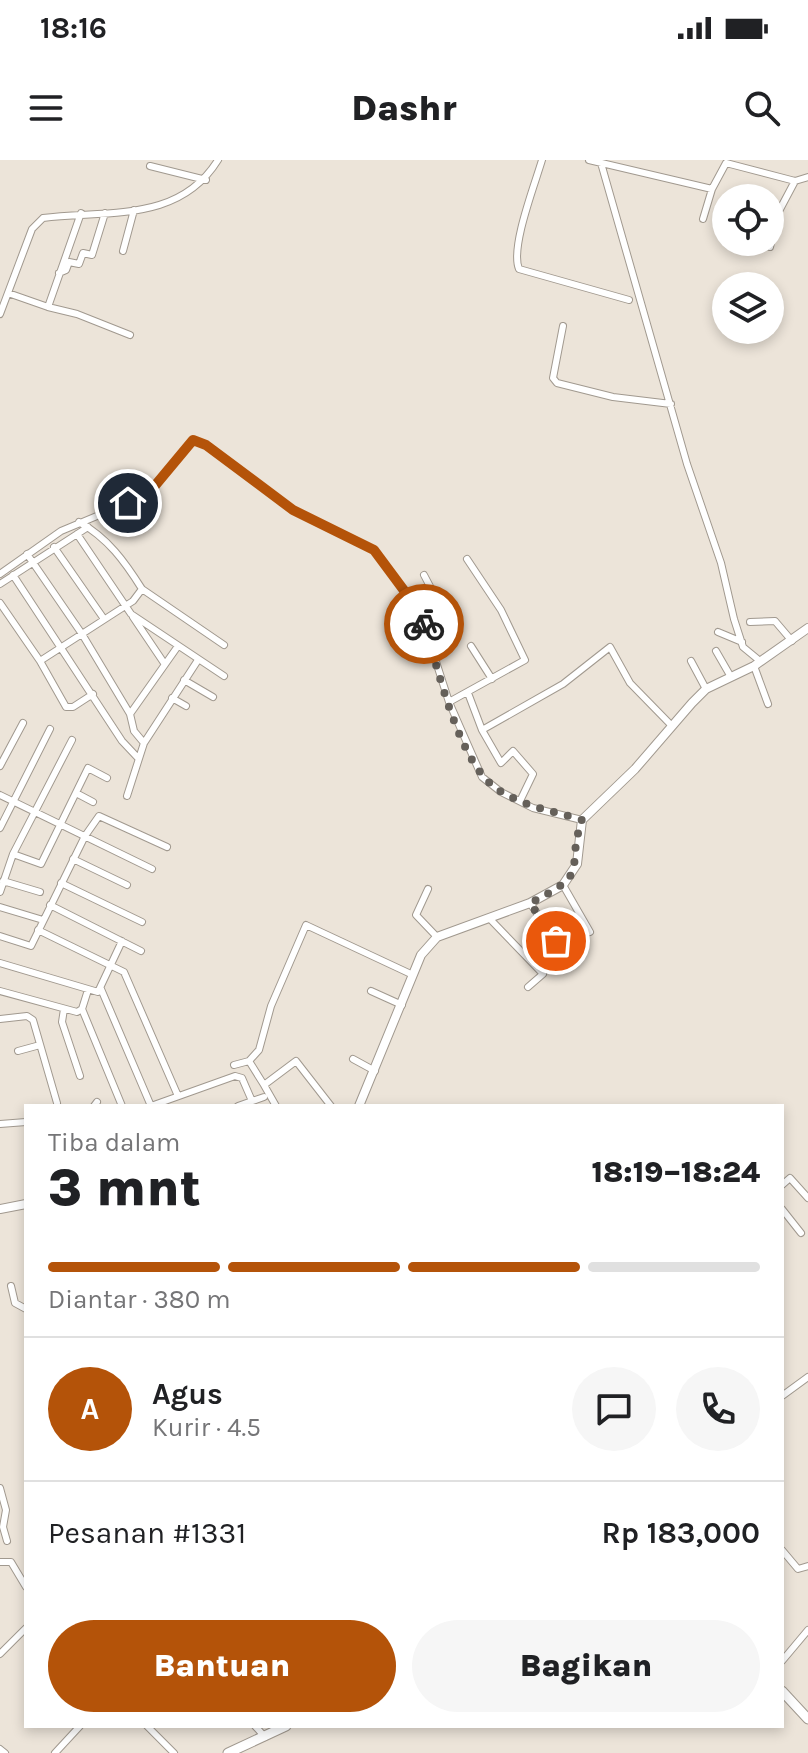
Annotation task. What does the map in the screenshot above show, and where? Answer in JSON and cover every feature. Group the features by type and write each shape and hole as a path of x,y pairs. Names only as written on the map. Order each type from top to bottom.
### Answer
{"main road":[{"path":"784,1693 808,1719"},
{"path":"228,1753 281,1728"}],"street":[{"path":"0,314 32,229 43,218 156,208 181,198 206,180 218,160"},
{"path":"542,160 521,237 516,261 519,269 629,300"},
{"path":"589,160 712,189 703,219"},
{"path":"604,163 742,642 757,663 768,704"},
{"path":"715,184 726,163 795,181 808,177"},
{"path":"150,166 206,180"},
{"path":"784,202 795,181"},
{"path":"123,251 134,210"},
{"path":"48,307 81,213"},
{"path":"59,273 66,270 69,262 79,264 83,253 92,255 105,213"},
{"path":"8,293 77,314 130,335"},
{"path":"563,326 553,378 557,383 613,397 671,404"},
{"path":"0,574 79,522 128,503 153,488 193,440 206,445 293,510 374,550 420,612 449,702 482,777 520,801 582,820"},
{"path":"128,503 142,526"},
{"path":"79,522 109,542 142,589 224,645"},
{"path":"0,584 88,527"},
{"path":"77,534 131,614 224,676"},
{"path":"54,547 104,619"},
{"path":"27,554 82,634 130,714 134,731 144,743"},
{"path":"449,702 525,660 501,610 467,559"},
{"path":"13,575 122,741 138,758"},
{"path":"420,612 434,594 424,575"},
{"path":"40,661 124,607 142,589"},
{"path":"0,603 40,661 66,707 73,707 93,694"},
{"path":"131,614 164,663"},
{"path":"750,622 775,621 792,641"},
{"path":"360,1104 425,949 437,937 530,903 563,885 577,864 582,820 706,689 757,663 808,628"},
{"path":"718,632 742,642"},
{"path":"130,714 178,646"},
{"path":"471,646 492,679"},
{"path":"482,730 563,684 610,647 630,683 672,726"},
{"path":"716,651 731,677"},
{"path":"127,796 144,743 198,660"},
{"path":"691,661 706,689"},
{"path":"184,680 213,697"},
{"path":"468,693 482,730 501,763 513,751 533,774 520,801"},
{"path":"172,698 186,706"},
{"path":"0,766 23,723"},
{"path":"0,828 50,729"},
{"path":"0,892 13,854 72,740"},
{"path":"41,864 92,760"},
{"path":"88,768 107,778"},
{"path":"76,793 93,802"},
{"path":"0,795 152,869"},
{"path":"0,936 31,946 94,819 105,816 167,847"},
{"path":"13,854 49,867"},
{"path":"73,859 127,885"},
{"path":"3,881 40,892"},
{"path":"61,883 142,922"},
{"path":"563,885 590,932"},
{"path":"428,889 416,915 437,937"},
{"path":"529,958 556,941 530,903"},
{"path":"50,905 141,951"},
{"path":"0,907 43,920"},
{"path":"489,918 543,976 528,987"},
{"path":"234,1065 249,1061 262,1044 271,1006 306,925 413,975"},
{"path":"38,930 112,965 128,976 178,1096"},
{"path":"122,941 101,989 150,1104"},
{"path":"0,963 88,990 101,989"},
{"path":"88,990 82,1009 121,1104"},
{"path":"0,991 77,1012 82,1009"},
{"path":"371,991 402,1005"},
{"path":"64,1009 62,1022 80,1076"},
{"path":"0,1019 31,1017 57,1103"},
{"path":"18,1051 40,1045"},
{"path":"353,1059 375,1071"},
{"path":"249,1061 275,1104"},
{"path":"264,1085 299,1062 330,1104"},
{"path":"156,1104 235,1076 244,1082 252,1101"},
{"path":"244,1104 264,1097"},
{"path":"0,1124 24,1122"},
{"path":"784,1183 790,1178 808,1198"},
{"path":"0,1209 24,1204"},
{"path":"784,1212 801,1233"},
{"path":"11,1286 15,1303 24,1308"},
{"path":"784,1395 808,1377"},
{"path":"0,1488 6,1510 3,1527 7,1541"},
{"path":"784,1552 798,1569 808,1566"},
{"path":"0,1562 11,1562 24,1584"},
{"path":"0,1654 24,1630"},
{"path":"784,1659 808,1630"},
{"path":"55,1753 78,1728"},
{"path":"149,1728 174,1753"},
{"path":"257,1728 265,1737"},
{"path":"0,1749 5,1753"}],"way so far":[{"path":"424,624 449,702 482,777 501,792 533,808 582,820 578,831 575,870 563,885 530,903 556,941"}],"route":[{"path":"128,503 153,488 171,470 190,440 206,445 293,510 344,538 371,547 420,612 424,624"}]}
